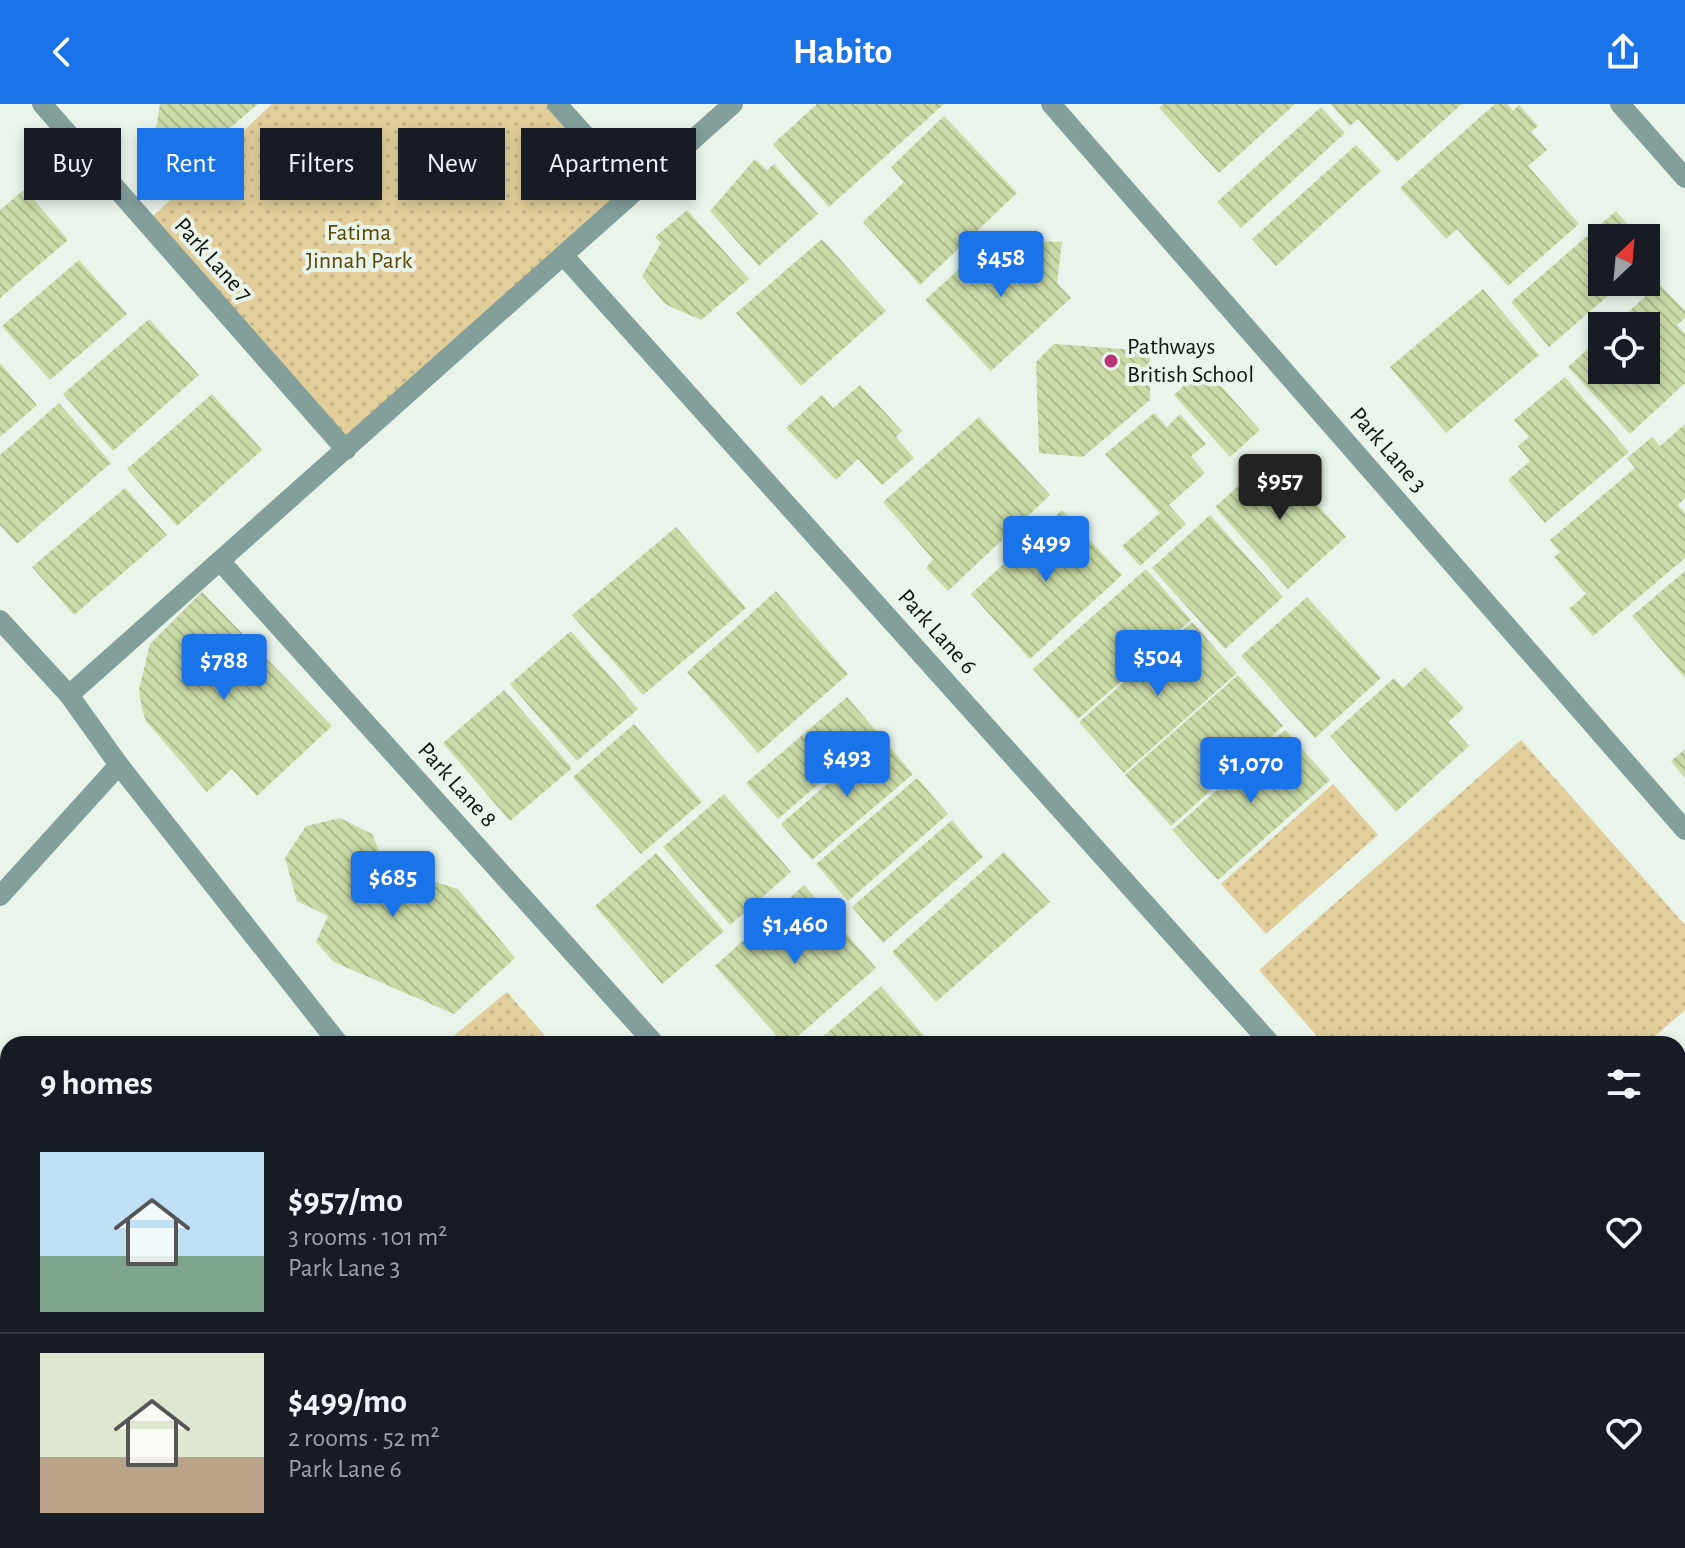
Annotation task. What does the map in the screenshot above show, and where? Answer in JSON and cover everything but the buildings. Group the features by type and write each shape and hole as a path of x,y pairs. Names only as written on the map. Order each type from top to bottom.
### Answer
{"street":[{"name":"Park Lane 7","path":"42,104 346,450"},
{"path":"557,104 579,128"},
{"path":"696,137 733,104"},
{"name":"Park Lane 3","path":"1051,104 1685,830"},
{"path":"1620,104 1685,178"},
{"path":"69,695 625,200"},
{"name":"Park Lane 6","path":"564,256 1264,1036"},
{"name":"Park Lane 8","path":"220,561 648,1036"},
{"path":"3,631 69,695 119,765 333,1036"},
{"path":"0,896 119,765"}],"green space":[{"name":"Fatima Jinnah Park","path":"272,104 557,104 579,128 521,128 521,200 625,200 346,450 145,224 170,200 244,200 244,130"},
{"path":"1521,740 1685,925 1685,1010 1655,1036 1317,1036 1259,970"},
{"path":"1333,784 1378,835 1266,934 1221,884"},
{"path":"507,992 545,1036 454,1036"}],"place":[{"name":"Pathways British School","path":"1111,361"}]}
